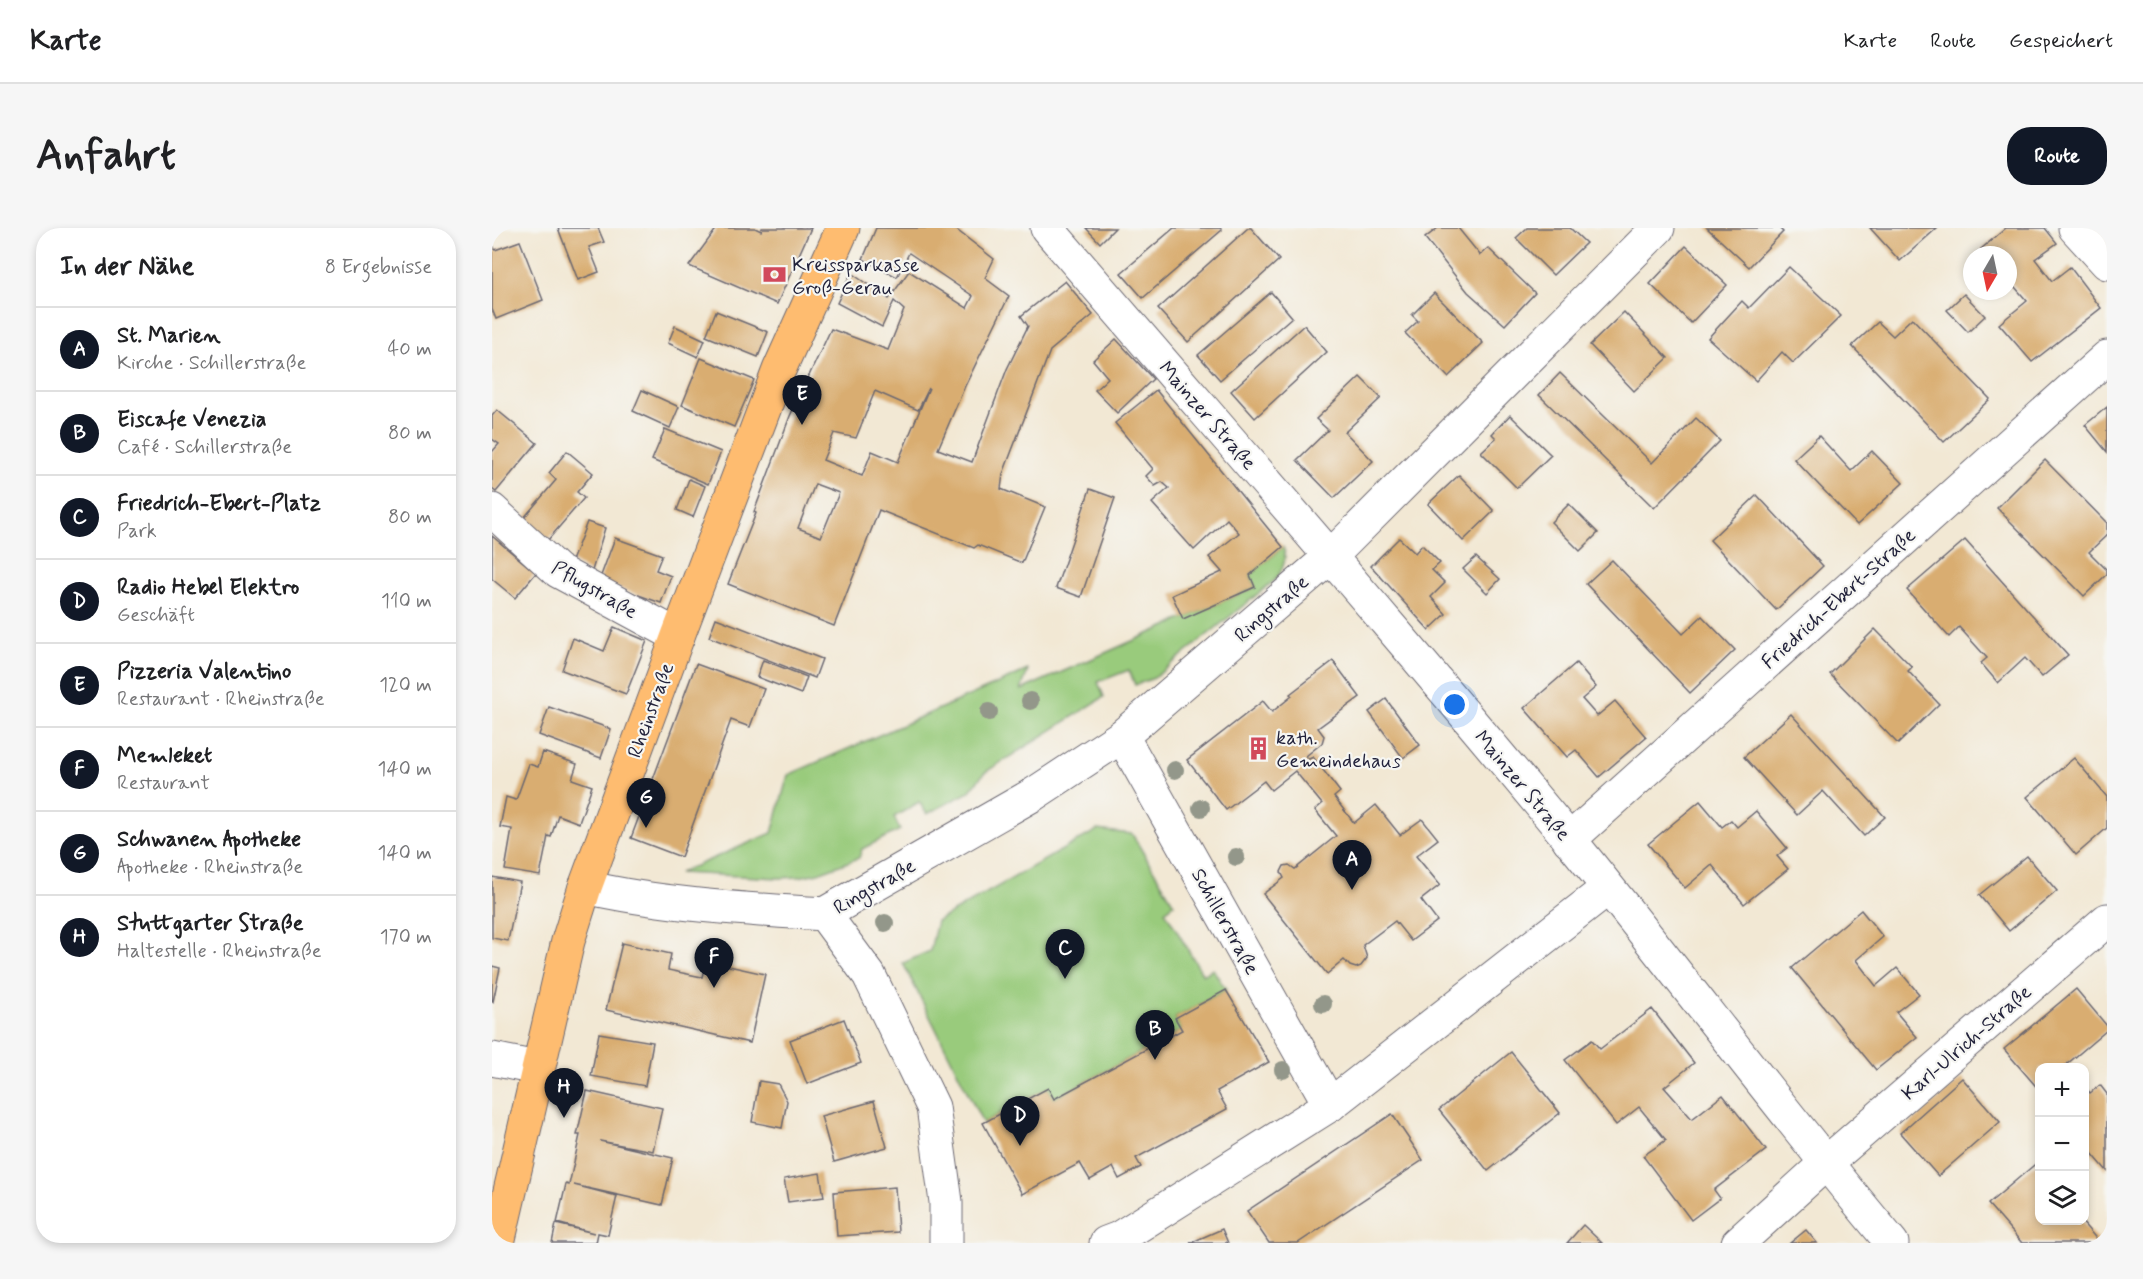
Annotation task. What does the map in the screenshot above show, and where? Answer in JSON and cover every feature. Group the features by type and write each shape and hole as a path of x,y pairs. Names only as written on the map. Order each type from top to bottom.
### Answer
{"main road":[{"name":"Rheinstraße","path":"498,1243 568,940 585,888 779,370 843,228"}],"street":[{"name":"Mainzer Straße","path":"1047,228 1330,557 1569,840 1825,1164 1892,1243"},
{"name":"Ringstraße","path":"824,914 1034,794 1122,736 1330,557 1658,228"},
{"path":"2075,228 2107,263"},
{"name":"Friedrich-Ebert-Straße","path":"1569,840 2107,357"},
{"name":"Pflugstraße","path":"492,510 558,571 678,636"},
{"name":"Schillerstraße","path":"1122,736 1330,1105"},
{"path":"585,888 624,896 747,909 824,914 869,975 933,1107 946,1202 946,1243"},
{"path":"1106,1243 1119,1238 1330,1105 1608,888"},
{"name":"Karl-Ulrich-Straße","path":"1738,1243 1825,1164 2107,920"},
{"path":"492,1059 537,1068"}],"green space":[{"path":"1283,547 1284,564 1275,580 1154,678 1135,685 1129,670 1098,682 1104,697 984,773 969,792 927,814 919,802 894,817 900,830 862,849 859,858 818,873 799,877 679,873 772,833 788,775 1028,670 1021,690 1255,587 1250,575"},
{"path":"1097,830 1132,834 1174,904 1165,911 1203,975 1213,969 1226,990 1175,1018 1182,1030 1054,1099 1048,1088 983,1123 903,963 930,951 937,921"}],"building":[{"path":"558,228 598,228 604,242 589,247 599,272 578,280"},
{"path":"717,228 755,228 761,231 762,228 811,228 777,304 689,266"},
{"path":"876,228 954,228 994,259 985,278 1009,296 965,386 938,449 972,462 1007,369 1028,326 1021,316 1065,281 1093,315 1050,351 1003,474 1001,489 1045,507 1022,563 978,545 974,548 879,510 834,626 728,584 790,416 831,329 888,350 904,310 894,301 882,327 837,303 851,273 889,299 909,271 967,308 973,296 909,253 897,277 863,259","holes":["929,388 898,462 872,451 862,476 823,460 834,433 856,438 875,391 918,410","815,484 839,493 821,537 798,528"]},
{"path":"1086,228 1115,228 1100,243"},
{"path":"1174,228 1220,228 1222,230 1143,298 1121,273"},
{"path":"1248,228 1251,228 1279,260 1188,342 1158,309"},
{"path":"1438,228 1458,228 1480,255 1488,248 1535,293 1505,325 1468,292 1425,238"},
{"path":"1527,228 1570,228 1586,243 1553,275 1516,238"},
{"path":"1707,228 1779,228 1783,232 1749,267"},
{"path":"1870,228 1937,228 1900,261"},
{"path":"2006,228 2045,228 2057,243 2035,259 2052,281 2070,267 2101,308 2032,362 1999,324 2027,301 2017,289 2017,246 1985,246"},
{"path":"520,241 543,300 496,319 492,309 492,242 495,250"},
{"path":"1686,246 1727,285 1691,323 1650,284"},
{"path":"1789,267 1841,316 1793,363 1782,352 1756,381 1708,338 1742,301 1749,308"},
{"path":"1271,292 1292,317 1220,380 1198,355"},
{"path":"1434,293 1483,343 1448,377 1405,333 1418,321 1412,315"},
{"path":"1963,295 1963,300 1970,300 1985,316 1968,332 1947,310"},
{"path":"716,311 768,332 758,357 706,336"},
{"path":"1624,312 1668,358 1634,391 1590,345"},
{"path":"1912,318 1990,399 1944,442 1852,346 1878,322 1893,336"},
{"path":"1304,325 1327,352 1255,418 1231,391"},
{"path":"675,326 705,340 698,357 668,343"},
{"path":"1116,339 1153,379 1117,413 1095,390 1108,378 1093,360"},
{"path":"701,358 754,380 734,427 682,405"},
{"path":"1560,373 1652,463 1696,418 1720,441 1654,508 1539,395"},
{"path":"1360,377 1381,398 1345,432 1373,461 1334,498 1297,460 1328,430 1316,419"},
{"path":"642,390 679,407 670,428 633,411"},
{"path":"1156,390 1283,547 1250,575 1255,587 1183,619 1172,595 1222,572 1209,557 1239,533 1227,519 1194,550 1152,503 1169,488 1162,482 1155,486 1146,476 1153,469 1115,423"},
{"path":"2107,407 2107,452 2085,425"},
{"path":"497,410 537,443 496,492 492,489 492,452 499,444 492,439 492,416"},
{"path":"1510,415 1551,455 1517,488 1481,452 1496,438 1492,434"},
{"path":"665,429 721,452 708,484 652,460"},
{"path":"1819,436 1851,471 1872,451 1903,483 1857,525 1794,459"},
{"path":"567,451 593,473 577,492 584,498 548,540 523,519 556,480 549,473"},
{"path":"2045,460 2107,523 2107,535 2089,552 2107,570 2107,574 2084,596 1997,508"},
{"path":"1459,475 1494,511 1463,541 1428,504"},
{"path":"689,479 705,486 693,517 677,510"},
{"path":"1090,489 1115,498 1081,597 1056,588"},
{"path":"1757,495 1823,566 1776,610 1710,540"},
{"path":"1569,504 1598,533 1580,551 1551,522"},
{"path":"587,522 605,528 591,574 572,561"},
{"path":"492,536 536,573 515,598 492,579"},
{"path":"615,538 662,555 656,570 671,576 661,603 599,581"},
{"path":"1399,538 1415,553 1422,545 1440,563 1432,570 1445,583 1431,597 1446,614 1429,630 1371,566"},
{"path":"1965,540 2068,655 2042,677 2025,658 1998,683 1981,663 1987,658 1959,627 1949,637 1907,590"},
{"path":"1476,557 1500,579 1487,593 1463,569"},
{"path":"1612,560 1683,634 1702,616 1735,650 1690,693 1586,584"},
{"path":"716,618 822,659 815,678 709,637"},
{"path":"614,627 647,641 626,694 562,670 573,638 604,651"},
{"path":"1875,629 1912,667 1908,671 1939,704 1898,744 1830,674"},
{"path":"763,660 807,677 801,694 757,677"},
{"path":"1333,661 1360,697 1318,728 1324,736 1322,743 1306,756 1309,759 1313,757 1340,792 1334,797 1354,823 1376,805 1400,835 1422,819 1438,839 1416,856 1440,885 1421,900 1437,921 1411,941 1395,921 1363,945 1367,958 1361,966 1356,968 1350,966 1344,960 1327,974 1263,894 1284,878 1281,872 1284,866 1289,865 1295,869 1336,836 1315,810 1322,804 1295,771 1271,790 1264,781 1226,810 1187,760 1263,701 1272,712 1292,696 1290,694"},
{"path":"1576,663 1596,687 1582,699 1597,716 1615,701 1646,737 1599,777 1576,750 1567,757 1524,708"},
{"path":"696,664 764,689 750,727 731,720 681,857 631,838"},
{"path":"1386,699 1420,745 1403,758 1369,712"},
{"path":"549,707 611,729 601,758 539,735"},
{"path":"1791,714 1885,817 1864,836 1823,791 1797,815 1744,757"},
{"path":"543,752 577,764 572,779 592,786 579,823 558,815 551,837 548,836 540,876 505,870 512,829 500,827 506,797 516,800 529,764 538,767"},
{"path":"2074,758 2107,797 2107,828 2076,855 2027,797"},
{"path":"1700,801 1722,827 1731,820 1737,827 1756,811 1787,848 1777,856 1788,869 1744,904 1712,865 1685,888 1648,844"},
{"path":"2027,856 2057,891 2009,931 1979,895"},
{"path":"492,877 520,882 508,941 492,938"},
{"path":"1861,910 1883,937 1856,960 1876,986 1897,968 1919,994 1896,1012 1917,1037 1876,1070 1792,968"},
{"path":"622,943 671,954 668,970 702,977 706,961 765,974 750,1043 606,1010"},
{"path":"492,966 500,968 493,1002 492,1002"},
{"path":"2076,989 2107,1026 2107,1030 2068,1063 2035,1063 2035,1085 2004,1049"},
{"path":"1226,990 1269,1062 1217,1091 1227,1109 1136,1158 1141,1167 1119,1179 1113,1167 1090,1180 1080,1163 1022,1194 983,1123 1048,1088 1054,1099 1182,1030 1175,1018"},
{"path":"1652,1009 1694,1063 1664,1087 1692,1119 1723,1095 1766,1150 1714,1190 1720,1198 1691,1220 1643,1156 1666,1140 1639,1107 1616,1125 1565,1060 1592,1040 1600,1049"},
{"path":"844,1019 861,1063 807,1084 790,1040"},
{"path":"599,1033 653,1042 645,1086 591,1076"},
{"path":"1511,1052 1560,1113 1488,1171 1439,1110"},
{"path":"1962,1078 2000,1122 1938,1176 1900,1133"},
{"path":"759,1081 778,1084 787,1101 782,1128 752,1122"},
{"path":"2100,1085 2107,1094 2107,1171 2089,1150 2090,1093"},
{"path":"587,1091 662,1108 653,1151 600,1141 673,1158 662,1205 574,1185 617,1196 608,1235 598,1233 596,1243 552,1243 556,1224 594,1233 557,1223 566,1184 569,1185"},
{"path":"874,1101 887,1147 834,1162 821,1116"},
{"path":"1392,1114 1423,1160 1298,1243 1269,1243 1247,1211"},
{"path":"2035,1164 2035,1225 2084,1225 2100,1243 2022,1243 1988,1204"},
{"path":"820,1173 824,1197 788,1202 784,1179"},
{"path":"895,1187 898,1232 837,1236 834,1192"},
{"path":"1583,1225 1602,1243 1567,1243"},
{"path":"1222,1229 1228,1243 1190,1243"},
{"path":"1806,1230 1817,1243 1790,1243"}],"place":[{"name":"Kreissparkasse Groß-Gerau","path":"774,275"},
{"name":"Pizzeria Valentino","path":"802,425"},
{"name":"kath. Gemeindehaus","path":"1258,749"},
{"name":"Schwanen Apotheke","path":"646,828"},
{"name":"St. Marien","path":"1352,890"},
{"name":"Friedrich-Ebert-Platz","path":"1065,979"},
{"name":"Memleket","path":"714,988"},
{"name":"Eiscafe Venezia","path":"1155,1060"},
{"name":"Stuttgarter Straße","path":"564,1118"},
{"name":"Radio Hebel Elektro","path":"1020,1146"}]}
